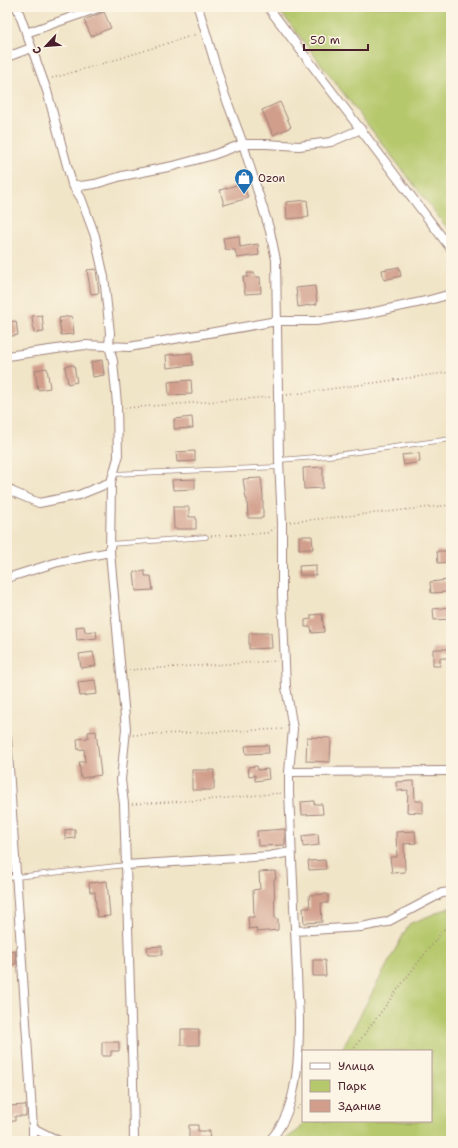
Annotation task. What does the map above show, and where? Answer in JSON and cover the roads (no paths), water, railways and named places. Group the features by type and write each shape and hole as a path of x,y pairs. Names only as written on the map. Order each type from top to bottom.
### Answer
{"street":[{"path":"17,7 47,91 72,184 81,198 95,236 104,277 110,333 109,346 113,361 117,404 118,458 112,478 110,548 126,735 121,780 124,804 134,1141"},
{"path":"26,33 101,7"},
{"path":"198,7 224,93 243,144 270,231 276,260 279,464 282,523 282,596 286,687 293,729 288,772 288,792 299,1019 299,1055 292,1096 282,1124 269,1141"},
{"path":"268,7 451,249"},
{"path":"7,57 31,48"},
{"path":"72,184 80,186 95,184 122,176 172,166 210,156 243,144 299,146 331,142 361,129"},
{"path":"7,356 85,345 129,347 277,321 316,321 365,314 451,294"},
{"path":"7,487 13,492 39,503 79,494 112,478"},
{"path":"7,578 110,548"},
{"path":"7,738 33,1141"},
{"path":"288,772 451,771"},
{"path":"126,865 269,856 291,852"},
{"path":"295,931 361,927 387,922 442,893 451,892"},
{"path":"33,1128 59,1141"}],"lane":[{"path":"112,478 279,464 451,439"},
{"path":"110,548 206,537"},
{"path":"7,878 126,865"}],"place":[{"name":"Ozon","path":"244,195"}]}
